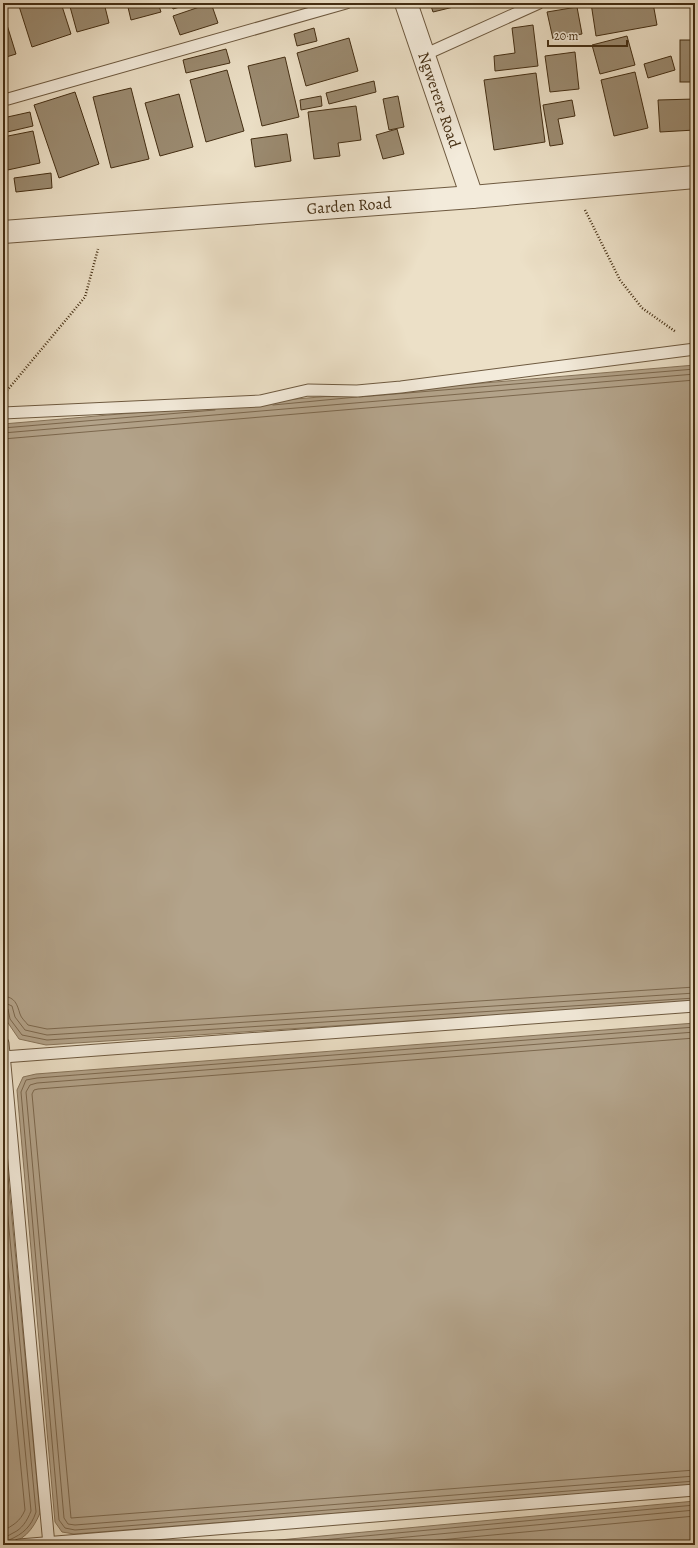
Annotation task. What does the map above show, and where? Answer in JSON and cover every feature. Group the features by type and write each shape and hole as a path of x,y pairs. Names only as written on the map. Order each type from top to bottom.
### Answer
{"street":[{"name":"Ngwerere Road","path":"406,3 472,197"},
{"name":"Garden Road","path":"3,232 104,223 574,189 695,177"}],"lane":[{"path":"8,99 346,3"},
{"path":"424,55 539,3"},
{"path":"3,413 260,401 308,390 357,391 401,387 695,349"},
{"path":"4,1057 695,1006"},
{"path":"3,1043 49,1544"},
{"path":"19,1545 49,1544 695,1490"}],"path":[{"path":"574,189 620,280 642,308 682,335"},
{"path":"3,396 85,297 104,223"}],"water":[{"path":"695,365 695,1002 46,1045 19,1039 6,1020 3,989 3,424"},
{"path":"695,1023 695,1485 74,1534 62,1532 55,1522 17,1090 23,1077 36,1074"},
{"path":"3,1124 40,1513 34,1525 22,1538 3,1545"},
{"path":"695,1501 695,1545 226,1545"}],"building":[{"path":"18,3 61,3 71,34 32,47"},
{"path":"69,3 104,3 109,23 77,32"},
{"path":"127,3 158,3 161,12 131,20"},
{"path":"171,3 193,3 173,9"},
{"path":"211,3 218,23 180,35 173,16"},
{"path":"430,3 470,3 433,12"},
{"path":"591,3 653,3 657,25 596,36"},
{"path":"577,7 582,34 553,39 547,12"},
{"path":"3,12 16,54 3,58"},
{"path":"533,25 538,66 495,71 494,56 515,53 512,28"},
{"path":"314,28 317,41 297,46 294,34"},
{"path":"627,36 635,65 600,74 592,45"},
{"path":"349,38 358,71 306,86 297,53"},
{"path":"680,40 695,40 695,82 680,82"},
{"path":"226,49 230,63 186,73 183,60"},
{"path":"575,52 579,89 550,92 545,56"},
{"path":"671,56 675,70 648,78 644,64"},
{"path":"285,57 299,117 262,126 248,66"},
{"path":"227,70 244,131 206,142 190,80"},
{"path":"635,72 648,128 614,136 601,80"},
{"path":"536,73 545,142 494,150 484,80"},
{"path":"374,81 376,92 329,104 326,93"},
{"path":"131,88 149,159 111,168 93,97"},
{"path":"75,92 99,164 59,178 34,105"},
{"path":"179,94 193,147 160,156 145,103"},
{"path":"321,96 322,106 301,110 300,100"},
{"path":"398,96 404,127 389,130 383,99"},
{"path":"695,99 695,130 660,132 658,100"},
{"path":"572,100 575,116 558,119 563,144 550,146 543,105"},
{"path":"356,106 361,140 338,143 340,156 314,159 308,112"},
{"path":"30,112 33,126 3,133 3,118"},
{"path":"397,129 404,154 383,159 376,135"},
{"path":"33,131 40,163 3,171 3,137"},
{"path":"287,134 291,161 255,167 251,139"},
{"path":"51,173 52,188 16,192 14,178"}]}
